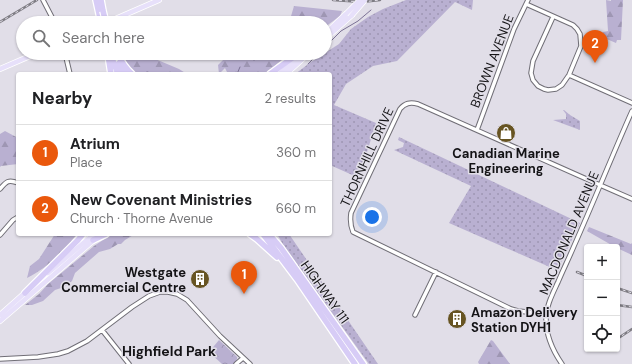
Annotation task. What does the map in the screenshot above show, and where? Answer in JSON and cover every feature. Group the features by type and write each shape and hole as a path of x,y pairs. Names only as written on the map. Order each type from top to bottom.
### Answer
{"highway":[{"path":"96,0 103,16"},
{"path":"101,0 101,16"},
{"path":"110,60 111,72"},
{"path":"112,60 117,72"},
{"path":"119,60 123,72"},
{"path":"120,60 130,72"},
{"path":"273,72 289,60"},
{"path":"25,293 81,236"},
{"path":"93,240 102,236"},
{"path":"253,236 277,257 291,275 297,279"},
{"name":"HIGHWAY 111","path":"265,236 297,279 355,364"},
{"name":"HIGHWAY 111","path":"272,236 363,364"}],"main road":[{"path":"123,16 159,0"},
{"path":"332,27 360,0"},
{"path":"332,33 352,15 365,0"},
{"path":"0,69 21,60"},
{"path":"281,72 295,60"},
{"path":"288,72 301,60"},
{"path":"0,315 92,236"},
{"path":"0,321 98,236"}],"street":[{"path":"43,0 51,16"},
{"path":"527,2 553,17 573,25 580,34 581,46 570,75 562,85 556,89 548,90 538,86 533,80 531,73 534,61 553,17"},
{"name":"BROWN AVENUE","path":"477,130 514,29 527,2"},
{"path":"67,60 70,72"},
{"path":"570,75 632,103"},
{"name":"THORNHILL DRIVE","path":"546,314 511,309 353,232 350,222 351,213 400,109 411,103 418,104 632,199"},
{"name":"MACDONALD AVENUE","path":"562,364 550,340 546,314 551,297 632,111"},
{"path":"0,189 6,182 16,182"},
{"path":"0,235 16,218"},
{"path":"415,315 436,272"},
{"path":"0,359 38,357 60,353 80,345 148,296 160,292 173,292 187,300 220,336 250,364"},
{"path":"102,330 129,364"},
{"path":"236,364 243,358"}],"green space":[{"path":"406,0 473,0 472,10 455,2 397,61 373,66 346,84 334,105 376,123 359,178 332,166 332,72 298,72 314,60 332,60 332,48 339,44 351,29 383,9"},
{"path":"606,0 623,0 621,40 617,40 616,43 602,37 603,32 608,31"},
{"path":"294,6 342,11 340,16 332,22 332,16 291,16"},
{"path":"124,60 158,60 184,72 135,72"},
{"path":"223,60 282,60 267,72 227,72 225,68 221,72 219,72 218,65"},
{"path":"563,110 580,121 580,130 553,120 566,119 566,114"},
{"path":"5,131 16,137 16,164 0,167 0,134"},
{"path":"399,137 580,223 558,269 552,268 449,223 471,186 394,150 403,147 404,143 398,140"},
{"path":"589,227 631,244 632,243 632,255 620,249 620,244 610,244 587,231"},
{"path":"54,236 75,236 54,259 41,270 27,278 30,266 39,259"},
{"path":"109,236 132,236 121,244 99,252 75,273 72,281 64,287 55,290 43,301 32,305 25,305 39,294 48,284 94,246"},
{"path":"278,236 290,236 378,364 369,364 285,248"},
{"path":"219,340 237,357 234,364 222,364 209,352"},
{"path":"491,340 510,364 479,364 478,362"}],"waterway":[{"path":"332,40 341,31 358,21 371,10"},
{"path":"308,64 312,60"},
{"path":"238,72 240,67"}],"railway":[{"path":"0,22 37,0"},
{"path":"333,0 362,2 380,0"},
{"path":"577,272 584,275"},
{"path":"620,289 632,293"},
{"path":"620,305 632,307"},
{"path":"620,337 632,329"}],"place":[{"name":"New Covenant Ministries","path":"595,63"},
{"name":"Canadian Marine Engineering","path":"506,133"},
{"name":"Westgate Commercial Centre","path":"200,279"},
{"name":"Atrium","path":"244,294"},
{"name":"Amazon Delivery Station DYH1","path":"457,319"}],"district":[{"name":"Highfield Park","path":"169,351"}]}
